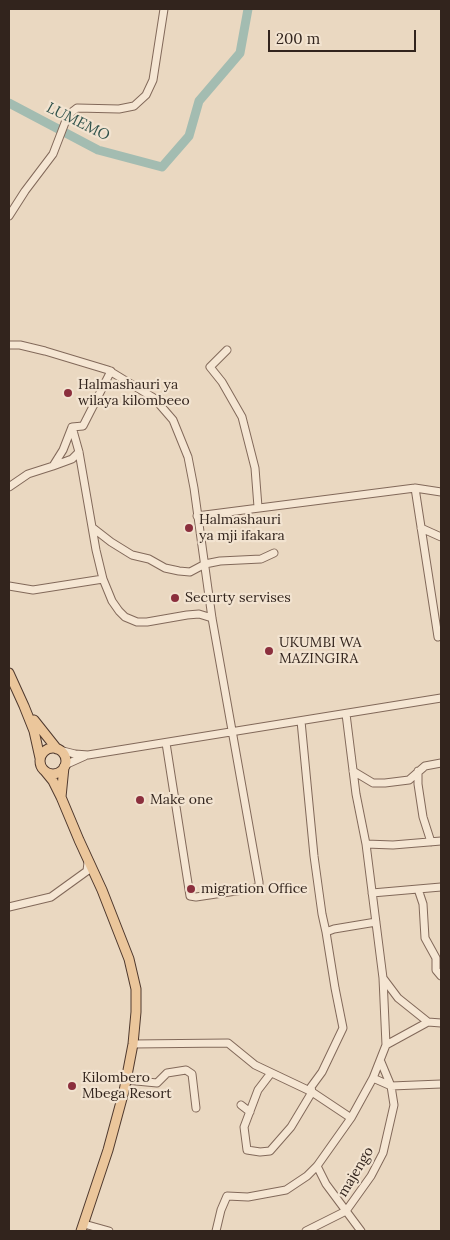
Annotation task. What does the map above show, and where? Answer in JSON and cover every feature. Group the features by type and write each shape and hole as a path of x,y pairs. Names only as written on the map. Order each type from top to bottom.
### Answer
{"main road":[{"path":"9,673 39,746 40,763 53,781 61,797 78,840 109,906 129,959 136,989 133,1044 126,1080 108,1150 83,1228"},
{"path":"24,706 40,729 66,758 61,797"},
{"path":"40,758 45,751 51,748 58,749"},
{"path":"44,770 51,774 56,774 65,766"}],"street":[{"path":"9,216 53,154 68,115 77,108 119,109 134,106 146,95 153,80 164,9"},
{"path":"9,345 20,345 45,351 111,371 154,398 173,420 188,457 212,618 260,886 196,897 190,896 166,743"},
{"path":"228,350 210,367 222,382 242,416 255,468 258,507"},
{"path":"72,427 83,426 111,371"},
{"path":"72,427 79,452 103,579 112,601 119,611 125,617 137,622 147,622 187,614 199,614 212,618"},
{"path":"54,466 72,427"},
{"path":"9,487 28,474 72,459 79,452"},
{"path":"197,516 415,488 441,492"},
{"path":"415,488 438,637 441,636"},
{"path":"93,528 132,555 148,559 165,568 190,572 205,564 240,559 261,559 274,553"},
{"path":"421,528 441,537"},
{"path":"9,586 32,590 103,579"},
{"path":"58,749 75,754 88,755 441,698"},
{"path":"216,1231 221,1210 227,1196 248,1198 286,1190 308,1176 351,1118 381,1062 386,1045 383,978 366,844 353,771 346,714"},
{"path":"271,1073 258,1090 244,1127 247,1150 260,1152 270,1150 291,1127 312,1092 311,1087 322,1072 343,1028 322,914 314,856 301,721"},
{"path":"65,766 88,755"},
{"path":"353,771 373,783 385,783 409,780 425,766 441,763"},
{"path":"418,771 423,817 431,842"},
{"path":"410,778 418,781"},
{"path":"366,844 393,845 441,841"},
{"path":"9,907 51,897 87,871 89,860"},
{"path":"372,893 441,887"},
{"path":"418,889 423,904 426,938 436,958 436,970 441,976"},
{"path":"326,932 376,922"},
{"path":"383,978 398,998 428,1022"},
{"path":"386,1045 428,1022 441,1023"},
{"path":"133,1044 228,1043 255,1065 312,1092 351,1118"},
{"name":"majengo","path":"346,1211 371,1176 384,1153 394,1105 391,1086 381,1062"},
{"path":"126,1080 157,1083 168,1073 186,1070 192,1074 196,1108"},
{"path":"373,1078 391,1086 441,1084"},
{"path":"241,1105 250,1112"},
{"name":"majengo","path":"317,1166 326,1184 361,1231"},
{"path":"306,1231 346,1211"},
{"path":"83,1228 109,1231"}],"waterway":[{"name":"LUMEMO","path":"9,103 98,150 162,167 189,136 199,101 240,53 248,9"}],"place":[{"name":"Halmashauri ya wilaya kilombeeo","path":"68,393"},
{"name":"Halmashauri ya mji ifakara","path":"189,528"},
{"name":"Securty servises","path":"175,598"},
{"name":"UKUMBI WA MAZINGIRA","path":"269,651"},
{"name":"Make one","path":"140,800"},
{"name":"migration Office","path":"191,889"},
{"name":"Kilombero Mbega Resort","path":"72,1086"}]}
